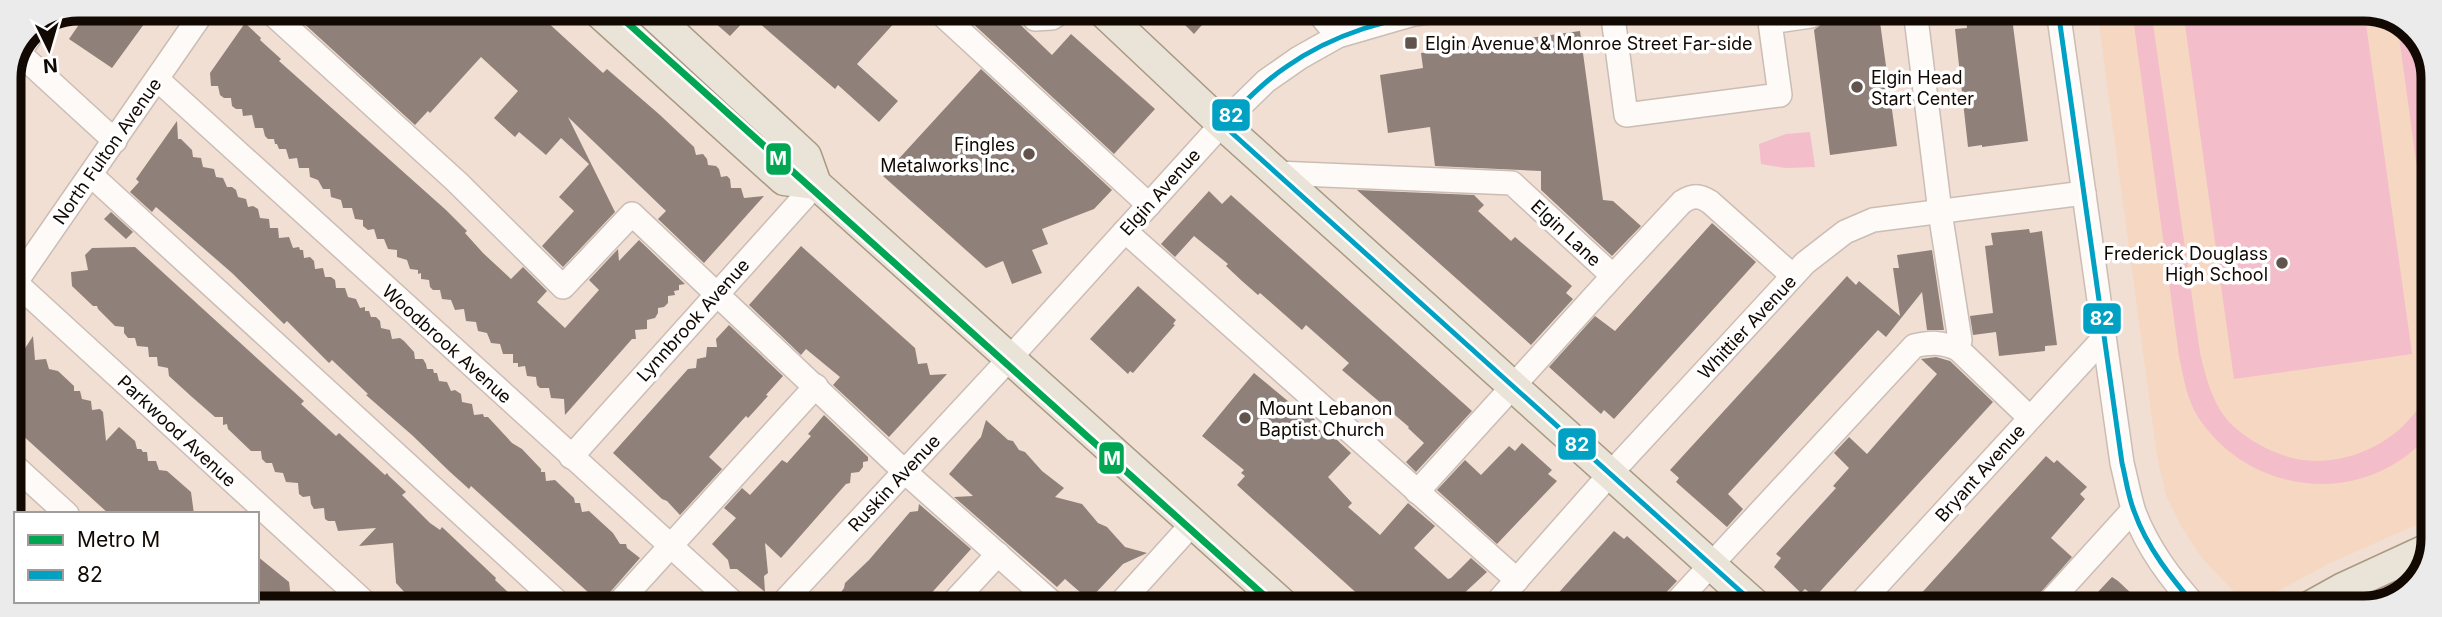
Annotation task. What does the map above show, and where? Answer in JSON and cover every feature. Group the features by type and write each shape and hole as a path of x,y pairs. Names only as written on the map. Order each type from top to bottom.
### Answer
{"main road":[{"path":"609,21 784,180 816,184"},
{"path":"660,21 806,156 816,184 1274,596"},
{"path":"1113,21 1222,124 1746,596"},
{"path":"2328,596 2419,553"}],"street":[{"name":"North Fulton Avenue","path":"21,274 197,21"},
{"path":"280,21 457,182 564,288 632,214 905,472 1045,596"},
{"path":"949,21 1149,205"},
{"path":"1326,21 1338,36"},
{"name":"Elgin Avenue","path":"1010,358 1222,124 1266,81 1338,36 1390,21"},
{"path":"1613,21 1626,115 1780,94 1770,22 1777,21"},
{"path":"1916,21 1940,212 1960,340 1958,349"},
{"path":"2060,21 2122,463 2133,510 2145,537 2160,564 2187,596"},
{"path":"25,57 115,141"},
{"name":"Woodbrook Avenue","path":"157,79 726,596"},
{"name":"Elgin Lane","path":"1277,173 1513,183 1613,276 1682,202 1690,196 1701,196 1710,201 1793,276"},
{"path":"91,175 551,596"},
{"name":"Lynnbrook Avenue","path":"570,457 816,184"},
{"name":"Whittier Avenue","path":"1510,596 1611,473 1793,276 1812,257 1845,232 1873,220 2084,193"},
{"path":"1125,231 1417,492 1508,596"},
{"path":"1417,492 1613,276"},
{"name":"Parkwood Avenue","path":"21,295 245,506"},
{"name":"Bryant Avenue","path":"1867,596 2104,339"},
{"path":"1682,596 1914,346 1944,343 1958,349 2030,418"},
{"name":"Ruskin Avenue","path":"789,596 1010,358"},
{"path":"625,596 816,386"},
{"path":"21,473 61,512"},
{"path":"2055,596 2133,510"},
{"name":"Parkwood Avenue","path":"259,517 356,596"},
{"path":"1127,596 1193,523"},
{"path":"959,596 999,554"}],"shaded area":[{"name":"Frederick Douglass High School","path":"2098,21 2364,21 2386,25 2407,41 2417,56 2421,75 2421,523 2330,563 2269,596 2240,596 2202,558 2181,526 2166,496 2157,456"},
{"path":"2133,21 2153,21 2200,353 2215,400 2225,417 2256,443 2275,452 2303,460 2323,461 2344,458 2382,442 2399,430 2421,404 2421,442 2387,468 2361,479 2333,484 2305,483 2277,477 2251,466 2226,449 2209,432 2195,412 2179,356"},
{"path":"2185,21 2366,21 2412,354 2234,379"},
{"path":"2399,33 2417,56 2421,75 2421,198"},
{"path":"1810,132 1815,167 1785,168 1761,164 1759,144 1786,134"},
{"path":"2410,572 2386,592 2359,596"}],"building":[{"path":"146,21 112,68 69,39 78,26 72,22"},
{"path":"301,21 546,21 603,73 607,69 660,115 694,147 696,155 703,154 708,165 716,166 721,177 727,176 730,179 731,188 741,188 744,198 764,196 704,263 658,219 666,211 568,117 615,212 563,267 542,246 574,211 559,197 589,164 561,138 546,155 519,132 515,137 494,118 518,91 481,57 430,113 428,111 415,125"},
{"path":"713,21 744,21 730,36"},
{"path":"757,21 896,21 857,64 898,101 879,122 838,85 835,89"},
{"path":"970,21 1017,21 1052,55 1071,34 1155,109 1114,154"},
{"path":"1181,21 1205,21 1194,34"},
{"path":"1880,21 1897,146 1830,155 1814,30 1824,22"},
{"path":"1966,21 2012,21 2028,141 1968,147 1955,29 1967,28"},
{"path":"245,23 281,59 279,61 446,210 467,231 465,233 483,253 511,279 523,267 547,291 537,302 565,328 599,290 589,280 618,249 619,261 639,240 685,284 679,285 679,290 674,291 675,295 668,296 668,303 658,308 655,318 647,320 647,329 635,330 636,339 632,339 565,415 564,399 551,398 549,388 540,388 536,377 527,376 525,366 518,367 518,363 513,363 513,354 503,354 500,344 491,343 487,333 478,331 476,322 466,321 464,309 455,310 451,300 442,299 440,290 433,290 429,280 421,279 418,270 410,269 407,260 397,257 397,250 388,249 384,239 377,239 374,229 368,230 363,226 363,220 355,219 352,208 343,208 341,200 331,197 330,189 323,189 318,180 310,177 309,168 299,168 297,158 289,159 286,149 279,149 274,139 268,139 263,128 255,128 252,115 243,116 242,109 232,106 231,98 220,95 218,86 211,86 210,73"},
{"path":"1580,31 1603,200 1613,201 1641,226 1612,256 1541,190 1541,171 1435,166 1430,127 1388,133 1380,75 1423,68 1421,53"},
{"path":"981,69 1112,190 1094,209 1042,229 1048,244 1032,250 1042,273 1012,284 1003,261 986,268 883,176"},
{"path":"177,121 178,139 192,150 193,157 201,158 203,167 214,169 216,177 223,178 227,187 232,187 238,197 246,199 248,207 258,209 260,218 269,219 270,228 278,228 279,238 289,237 293,248 299,247 303,250 304,258 310,257 314,261 315,269 323,268 325,277 335,280 336,288 345,288 348,297 356,299 360,308 365,307 371,317 380,321 381,328 390,330 392,339 400,338 404,341 414,352 415,359 423,359 427,369 433,369 434,373 437,373 439,381 447,382 451,391 455,390 461,394 462,402 472,404 474,415 483,414 488,417 512,443 522,449 541,472 545,472 546,481 555,480 574,498 575,503 580,503 582,512 589,511 613,533 620,544 626,544 627,548 640,558 607,596 592,596 471,486 469,489 449,471 332,360 329,363 287,321 284,324 232,273 156,207 152,212 130,192 139,182 136,179"},
{"path":"1357,190 1474,195 1484,205 1478,211 1511,241 1515,237 1572,286 1566,293 1573,299 1531,345"},
{"path":"1209,191 1222,204 1231,195 1472,411 1416,472 1406,462 1424,443 1342,370 1349,363 1306,325 1302,330 1260,293 1258,295 1226,266 1228,264 1194,236 1175,257 1161,244"},
{"path":"111,212 133,232 126,239 104,219"},
{"path":"1712,223 1756,262 1614,419 1604,410 1601,414 1549,367 1595,316 1615,331"},
{"path":"2029,229 2030,233 2042,231 2057,345 2045,346 2045,351 1999,356 1996,332 1973,335 1970,316 1993,313 1985,246 1993,245 1991,233"},
{"path":"801,246 915,348 918,364 927,363 930,375 947,374 889,437 833,385 840,377 806,349 801,355 749,305"},
{"path":"135,247 304,401 301,404 336,436 339,433 385,475 387,473 406,492 402,495 430,523 440,530 442,527 512,596 406,594 396,583 393,543 359,546 376,528 338,531 335,521 325,519 324,508 314,509 310,496 303,497 299,494 298,483 286,482 283,473 275,472 272,463 266,463 262,459 261,451 251,451 228,429 227,424 223,425 223,417 215,417 169,376 168,368 158,366 157,357 149,357 148,347 137,346 135,338 128,338 124,333 124,327 115,326 97,306 93,306 72,286 71,272 88,270 85,255 92,248"},
{"path":"1932,250 1944,330 1927,330 1922,292 1886,337 1878,330 1728,494 1743,509 1727,527 1676,482 1679,478 1670,470 1847,276 1856,285 1859,281 1900,316 1893,268 1899,268 1897,255"},
{"path":"1138,286 1176,320 1173,324 1175,325 1133,373 1130,371 1128,374 1090,339"},
{"path":"729,325 783,376 748,418 746,416 709,457 722,469 680,515 613,453 688,369 696,368 697,359 706,357 707,347 717,347 716,339"},
{"path":"33,336 35,360 46,359 49,369 58,371 74,386 74,391 80,391 82,399 91,401 92,410 100,409 103,412 106,441 119,427 135,441 137,449 147,452 148,461 156,461 159,470 167,471 191,492 194,512 107,512 21,434 21,354"},
{"path":"1936,357 1950,361 1993,402 1816,596 1805,589 1801,593 1774,567 1781,558 1776,554 1836,488 1833,486 1849,468 1834,453 1849,437 1867,454 1937,374 1921,359"},
{"path":"1254,373 1300,411 1303,408 1351,453 1328,477 1352,503 1348,507 1380,535 1408,503 1435,526 1414,548 1448,579 1471,558 1487,572 1461,596 1360,596 1237,485 1245,476 1241,473 1244,470 1202,436"},
{"path":"824,415 868,457 868,461 863,462 859,472 851,473 850,483 846,484 781,558 765,543 768,573 764,576 765,592 737,569 730,569 728,560 712,544 736,518 724,508 742,488 750,495 782,460 787,463 811,436 808,434"},
{"path":"986,420 1064,488 1055,497 1082,504 1098,523 1107,527 1125,547 1147,553 1123,564 1093,596 1084,596 1065,579 1057,587 954,497 973,496 949,474 981,437"},
{"path":"1522,443 1552,470 1548,474 1557,481 1497,544 1437,490 1465,460 1481,475 1509,446 1515,451"},
{"path":"2046,456 2054,463 2057,460 2087,487 2080,494 2085,499 2051,538 2072,557 2038,596 1919,596"},
{"path":"919,504 971,549 929,596 839,595 845,583 869,560 910,512 918,511"},
{"path":"1614,531 1624,539 1627,536 1677,581 1663,596 1556,596"},
{"path":"259,558 289,582 291,596 259,596"},
{"path":"2112,577 2134,596 2094,596"}],"metro line":[{"name":"M","path":"625,21 1265,596"}],"transit line":[{"name":"82","path":"1392,21 1343,36 1304,55 1277,73 1222,124 1746,596"},
{"name":"82","path":"2060,21 2122,463 2139,525 2153,550 2187,596"}],"place":[{"name":"Elgin Avenue & Monroe Street Far-side","path":"1411,43"},
{"name":"Elgin Head Start Center","path":"1857,87"},
{"name":"Fingles Metalworks Inc.","path":"1029,154"},
{"name":"Frederick Douglass High School","path":"2282,263"},
{"name":"Mount Lebanon Baptist Church","path":"1245,418"}]}
